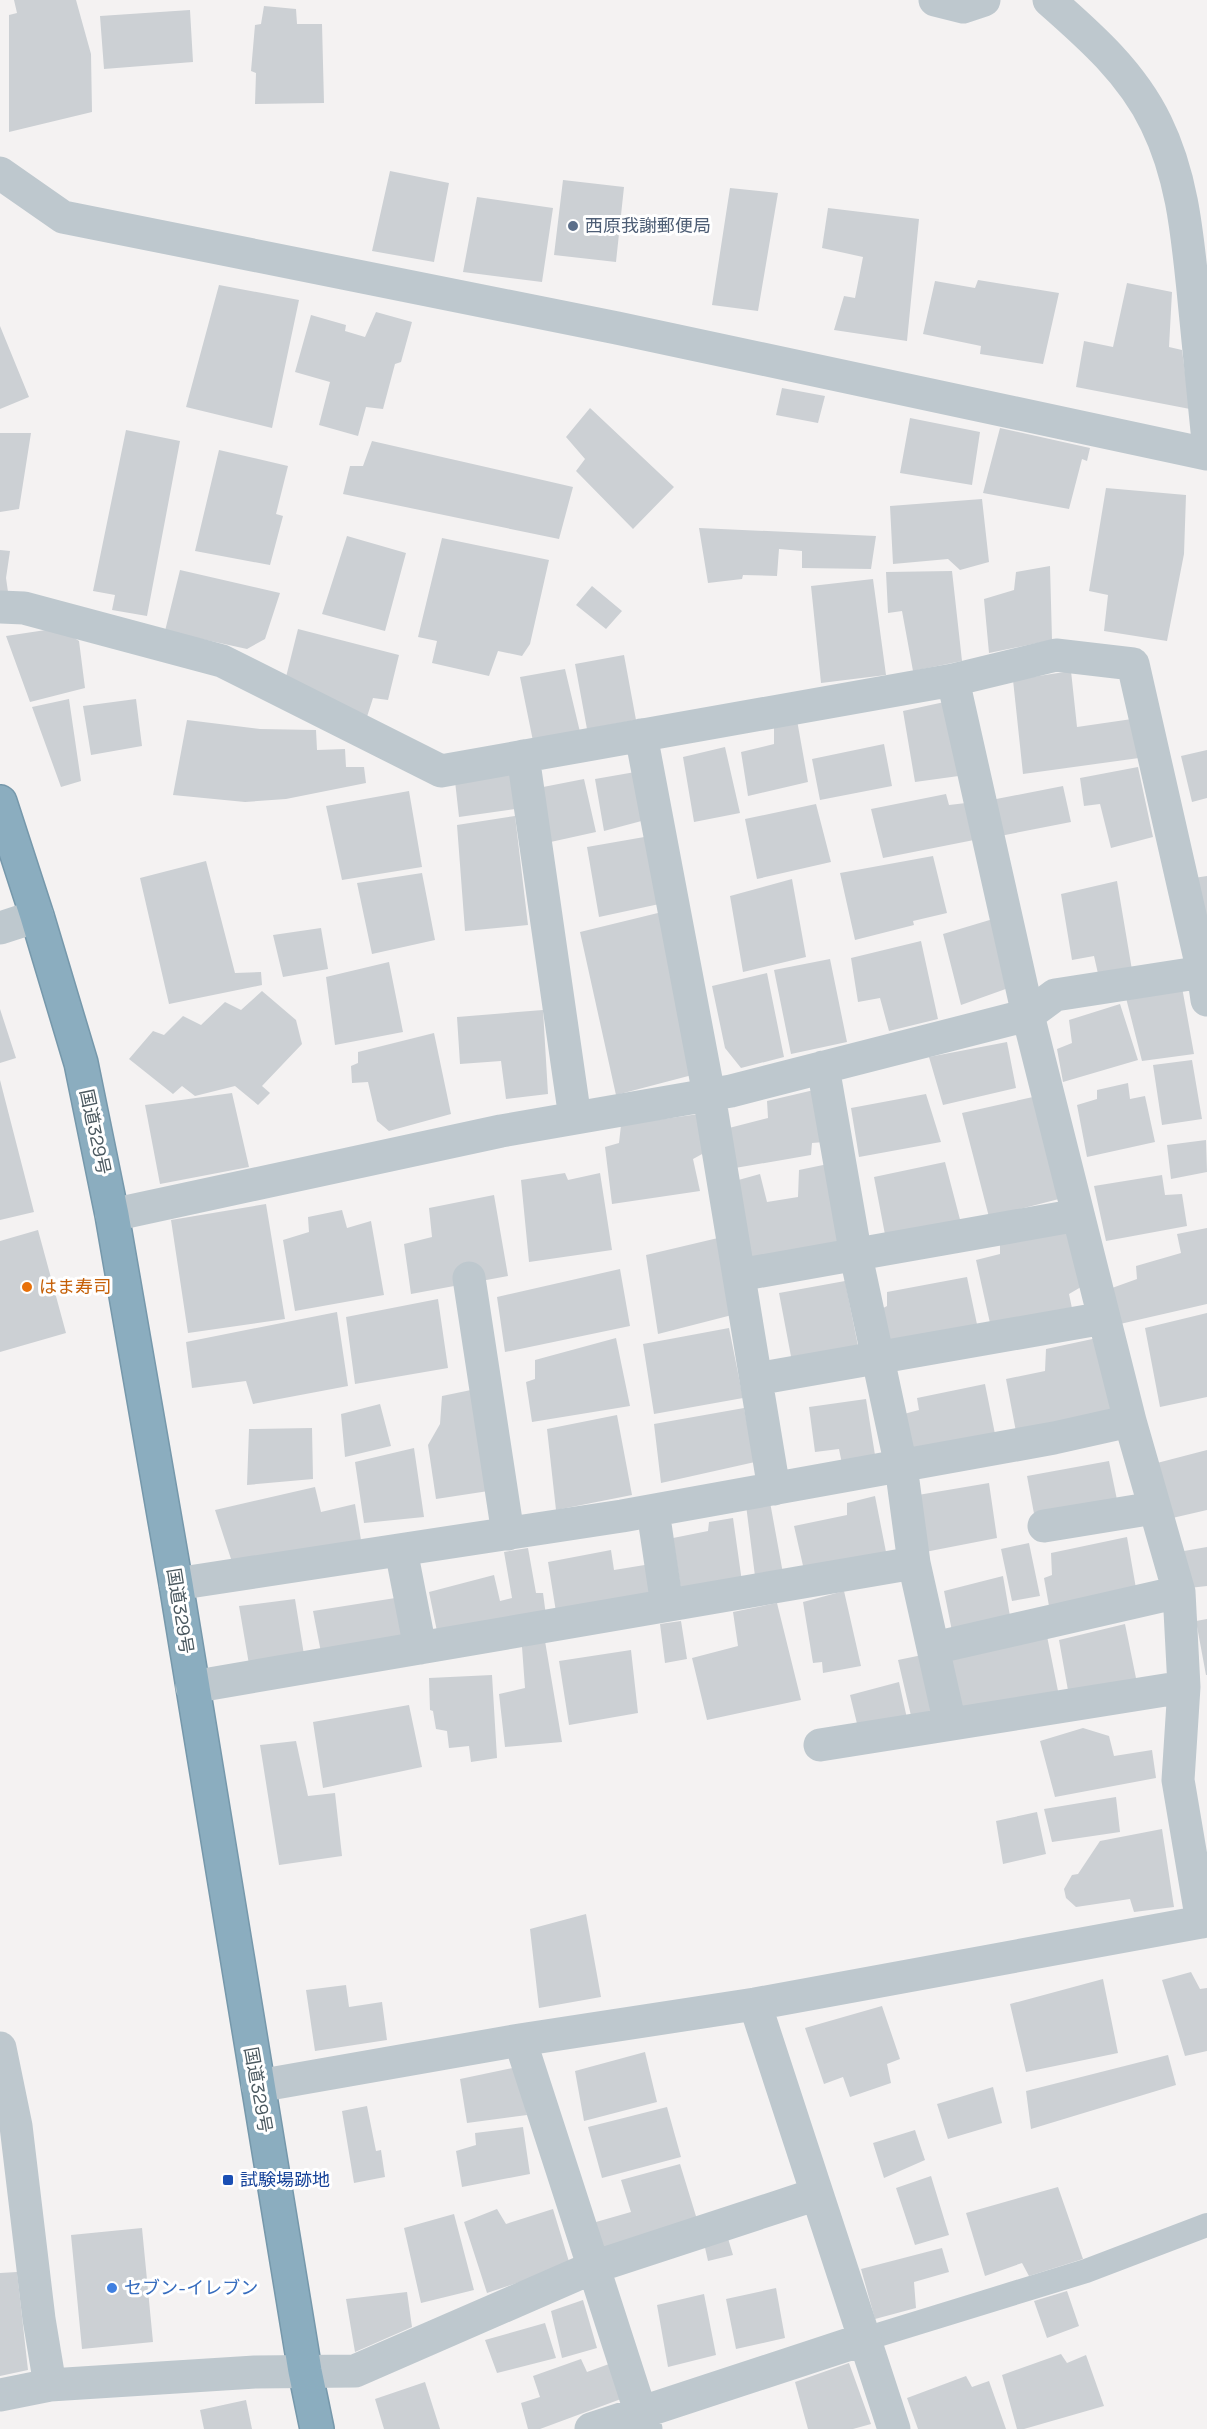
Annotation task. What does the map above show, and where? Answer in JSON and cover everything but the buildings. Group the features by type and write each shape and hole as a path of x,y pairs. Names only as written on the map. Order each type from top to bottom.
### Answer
{"highway":[{"name":"国道329号","path":"0,802 81,1063 112,1215 176,1584 305,2372 317,2429"}],"street":[{"path":"935,0 963,7 984,0"},
{"path":"1049,0 1096,42 1128,79 1155,121 1175,167 1186,219 1207,431"},
{"path":"0,173 63,217 606,326 1207,454"},
{"path":"0,607 24,608 222,661 441,771 954,680 1056,655 1133,664 1205,986 1055,995 1028,1015 709,1095 501,1131 112,1215"},
{"path":"258,2086 519,2040 755,2004 1205,1922 1178,1780 1184,1687 1179,1592 1130,1421 1028,1015 954,680"},
{"path":"641,735 709,1095 774,1489"},
{"path":"523,756 575,1118"},
{"path":"0,928 37,916"},
{"path":"823,1067 856,1256 901,1466 914,1563 950,1724"},
{"path":"739,1275 1078,1215"},
{"path":"469,1278 508,1534"},
{"path":"756,1379 1104,1317"},
{"path":"176,1584 653,1511 1054,1438 1130,1421"},
{"path":"1044,1526 1154,1508"},
{"path":"653,1511 667,1605"},
{"path":"401,1550 420,1648"},
{"path":"192,1686 914,1563"},
{"path":"934,1648 1179,1592"},
{"path":"820,1745 1184,1687"},
{"path":"755,2004 894,2429"},
{"path":"519,2040 644,2421"},
{"path":"0,2048 16,2126 39,2319 50,2385"},
{"path":"0,2395 50,2385 255,2372 355,2371 594,2267 817,2194"},
{"path":"591,2429 644,2421 865,2339"}],"lane":[{"path":"865,2339 1086,2271 1207,2225"}],"place":[{"name":"西原我謝郵便局","path":"573,226"},
{"name":"はま寿司","path":"27,1287"},
{"name":"試験場跡地","path":"228,2180"},
{"name":"セブン-イレブン","path":"112,2288"}]}
